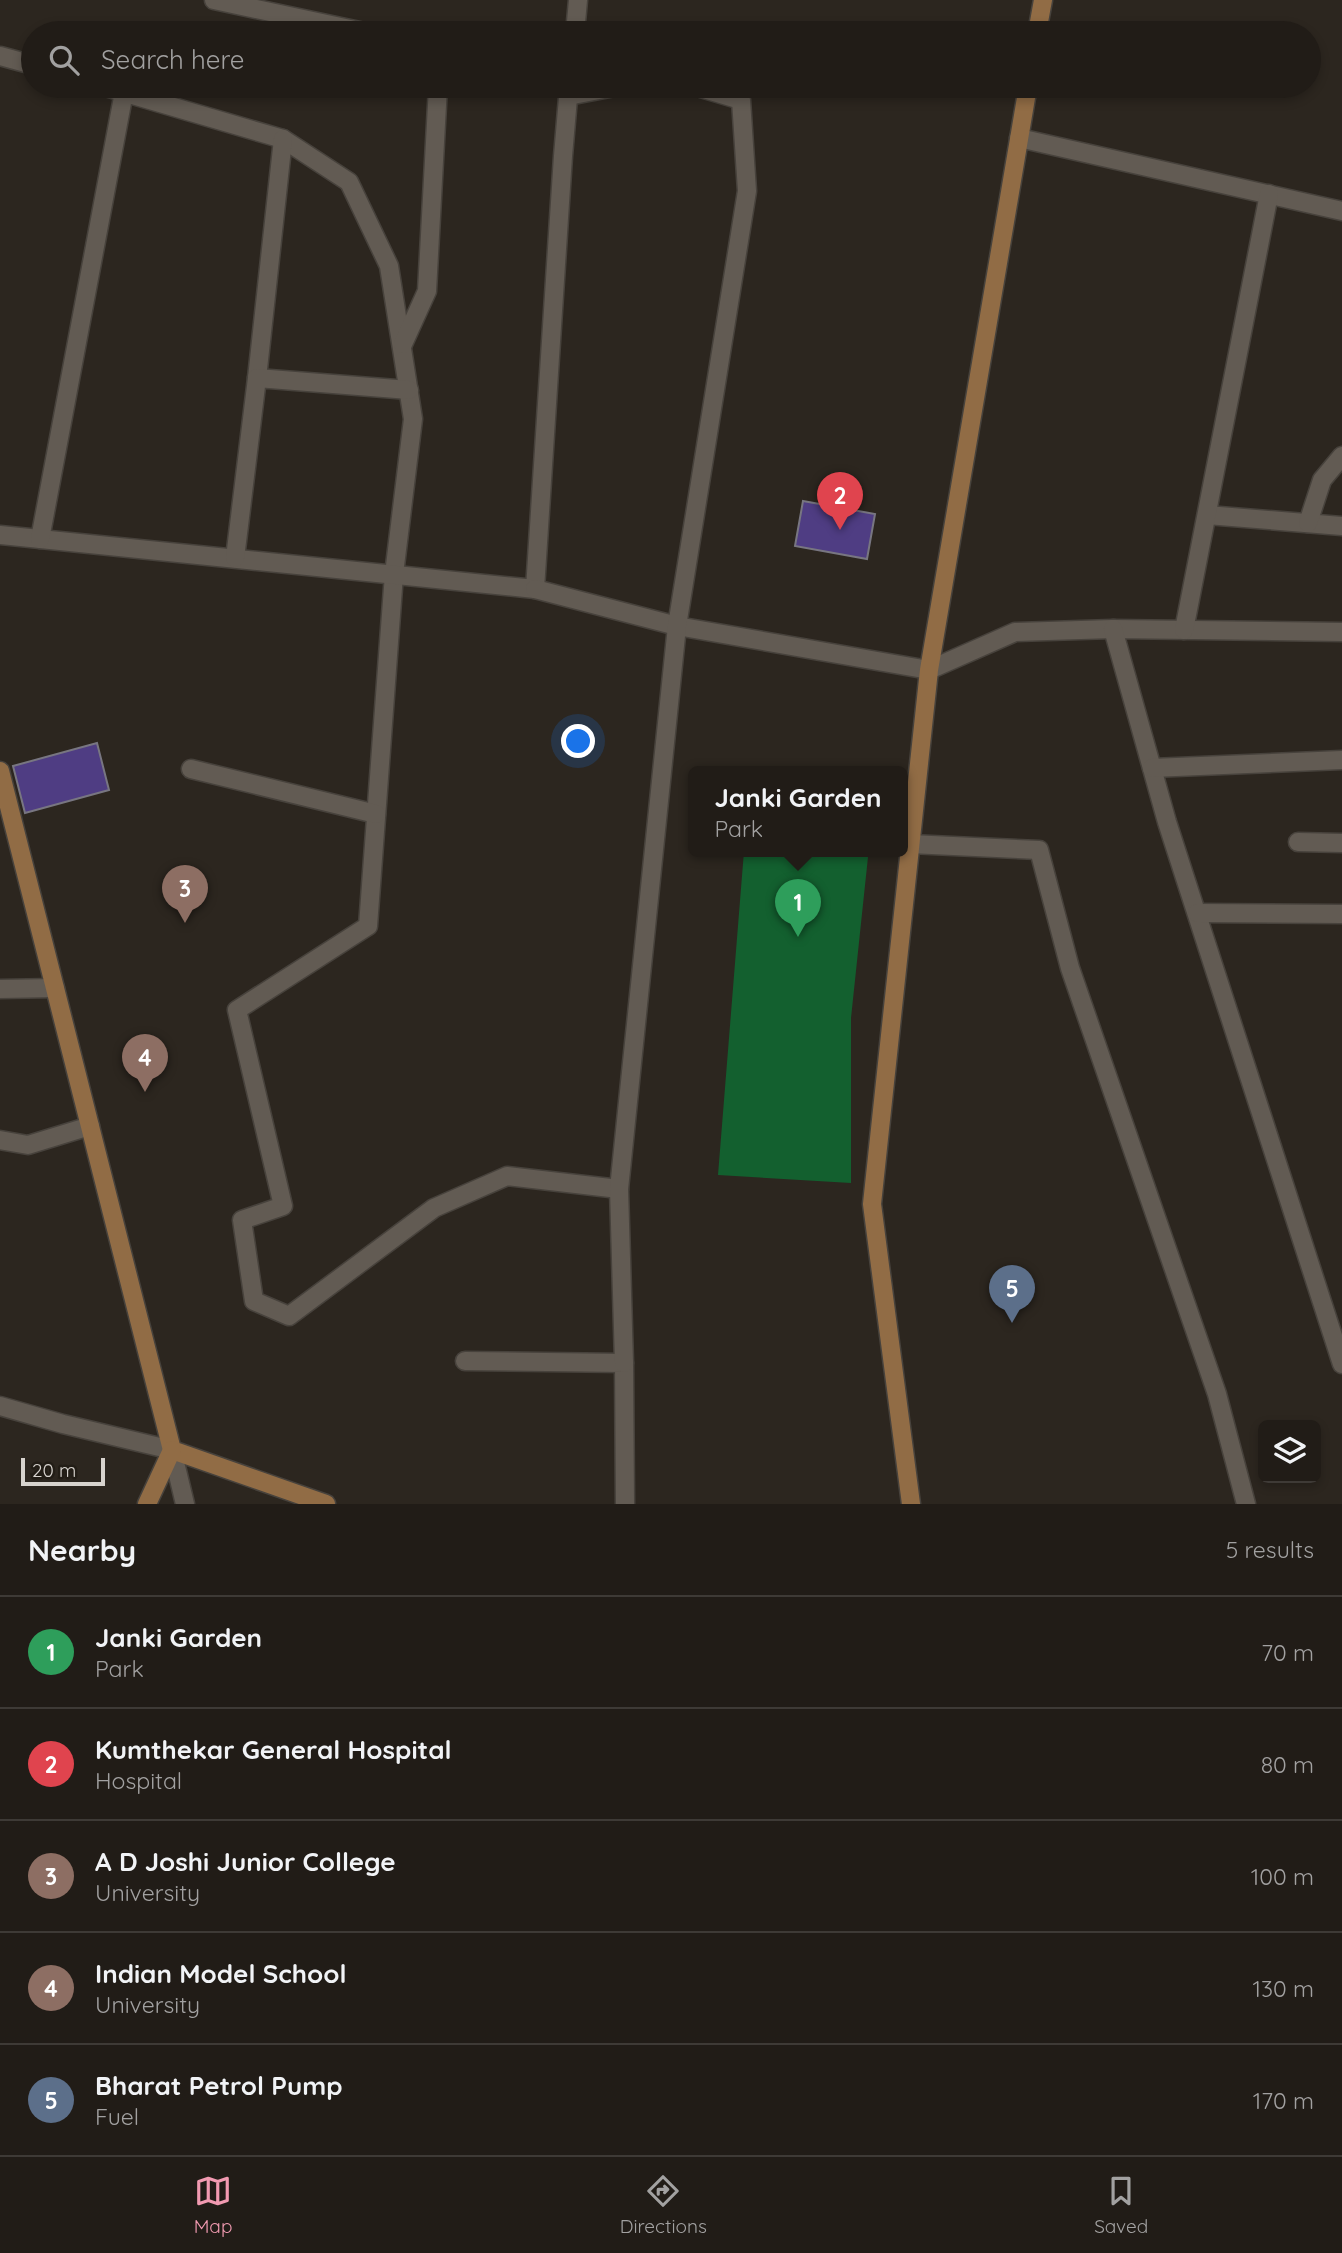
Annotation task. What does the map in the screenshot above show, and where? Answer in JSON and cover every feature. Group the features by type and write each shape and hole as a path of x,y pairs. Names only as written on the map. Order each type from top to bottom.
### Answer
{"street":[{"path":"214,0 279,7 327,21"},
{"path":"576,21 578,0"},
{"path":"1039,21 1043,0"},
{"path":"0,56 21,62"},
{"path":"40,539 123,98"},
{"path":"144,98 283,139 349,182 389,266 413,418 394,574 368,926 237,1010 283,1206 242,1220 254,1301 289,1316 433,1208 506,1175 619,1189"},
{"path":"403,344 427,291 437,98"},
{"path":"535,589 569,98"},
{"path":"625,1504 619,1189 677,626 747,191 741,100 734,98"},
{"path":"911,1504 872,1204 929,670 1026,98"},
{"path":"1019,138 1342,211"},
{"path":"235,558 283,139"},
{"path":"1184,630 1269,194"},
{"path":"257,378 409,390"},
{"path":"1308,523 1322,480 1342,456"},
{"path":"1207,515 1342,526"},
{"path":"0,535 535,589 677,626 929,670 1015,632 1113,629 1342,632"},
{"path":"1113,629 1167,822 1342,1364"},
{"path":"1152,768 1342,760"},
{"path":"191,769 376,814"},
{"path":"0,771 185,1504"},
{"path":"1298,842 1342,843"},
{"path":"910,844 1040,850 1070,968 1217,1394 1246,1504"},
{"path":"1197,913 1342,914"},
{"path":"0,989 55,988"},
{"path":"0,1140 28,1145 90,1126"},
{"path":"465,1362 624,1363"},
{"path":"0,1406 172,1450 326,1504"},
{"path":"148,1504 172,1450"}],"green space":[{"path":"744,857 868,857 851,1018 851,1183 718,1175"}],"building":[{"path":"803,501 875,514 867,559 795,546"},
{"path":"97,743 109,790 25,813 13,766"}],"place":[{"name":"Kumthekar General Hospital","path":"840,530"},
{"name":"A D Joshi Junior College","path":"185,923"},
{"name":"Janki Garden","path":"798,937"},
{"name":"Indian Model School","path":"145,1092"},
{"name":"Bharat Petrol Pump","path":"1012,1323"}]}
